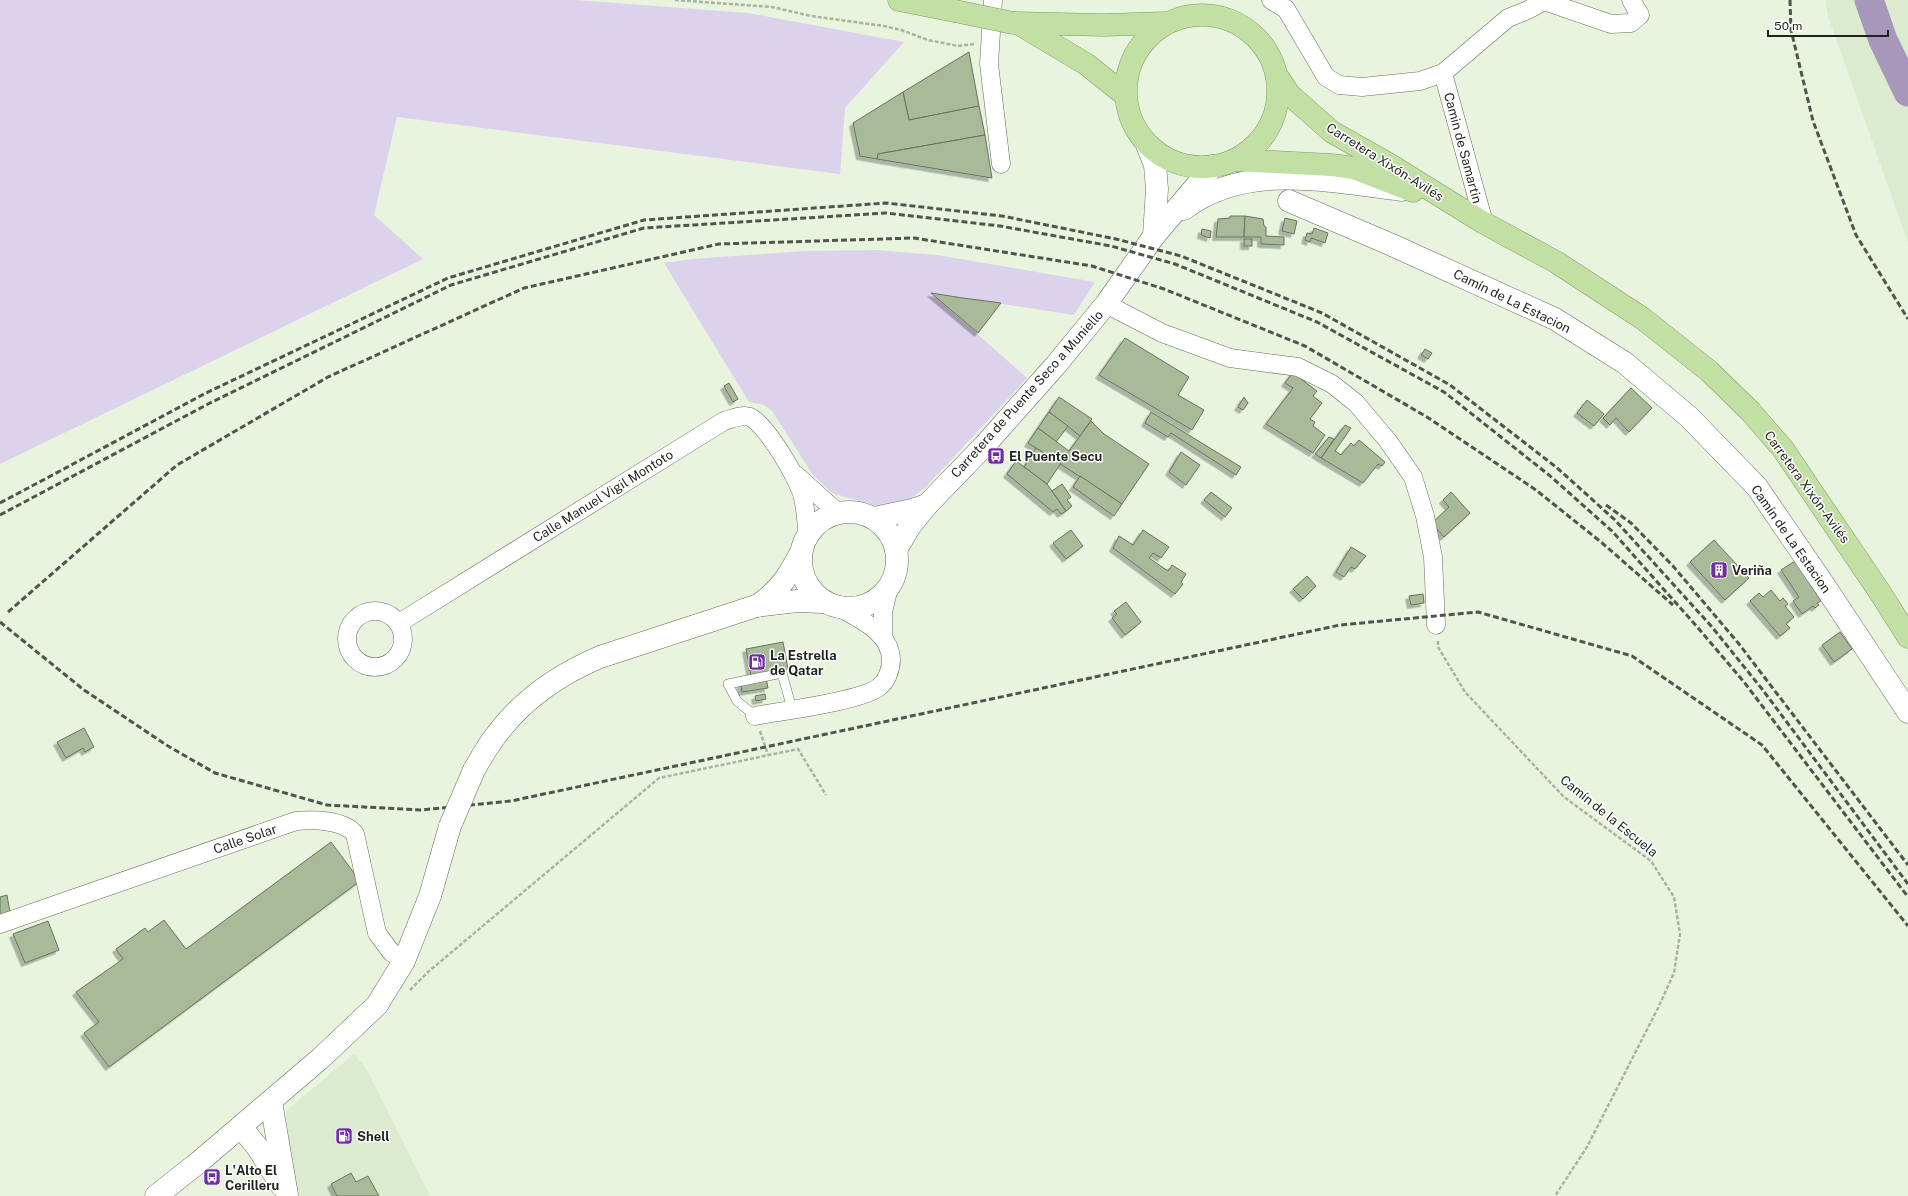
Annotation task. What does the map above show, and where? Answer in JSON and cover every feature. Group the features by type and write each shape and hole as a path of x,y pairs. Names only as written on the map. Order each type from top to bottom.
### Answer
{"highway":[{"path":"899,0 1015,23 1104,25 1165,23 1189,14 1218,15 1243,26 1263,45 1276,76 1278,103 1268,129 1253,148 1235,160 1212,166 1188,168 1164,157 1147,144 1133,124 1125,95 1129,68 1144,42 1165,23"},
{"path":"1015,23 1086,64 1125,95"},
{"name":"Carretera Xixón-Avilés","path":"1276,76 1289,94 1332,132 1387,162 1484,223 1556,262 1642,318 1709,371 1750,411 1783,449 1881,594 1908,637"},
{"name":"Carretera Xixón-Avilés","path":"1235,160 1267,160 1346,167 1382,178 1484,223"},
{"path":"1881,594 1908,616"}],"street":[{"path":"993,0 988,64 1001,164"},
{"path":"1271,0 1286,9 1326,77 1339,85 1362,87 1420,81 1443,73 1508,18 1528,10 1544,1 1611,24 1631,23 1640,15 1631,0"},
{"name":"Camin de Samartin","path":"1443,73 1484,223"},
{"path":"1147,144 1155,165 1161,229"},
{"path":"1161,229 1212,166"},
{"path":"1161,229 1198,197 1236,184 1273,179 1330,180 1414,192"},
{"name":"Camín de La Estacion","path":"1289,201 1392,245 1555,319 1625,363 1689,417 1757,487 1908,712"},
{"name":"Carretera de Puente Seco a Muniello","path":"874,518 912,510 927,505 984,446 1055,366 1106,304 1161,229"},
{"path":"1106,304 1162,333 1230,358 1298,367 1332,384 1356,403 1388,441 1413,477 1425,516 1433,557 1436,625"},
{"name":"Calle Manuel Vigil Montoto","path":"399,624 724,421 737,417 750,417 760,424 794,473 803,497 804,543"},
{"name":"Calle Manuel Vigil Montoto","path":"794,473 822,496 838,513"},
{"path":"896,550 910,526 927,505"},
{"path":"756,606 774,595 790,574 804,543 821,521 838,513 857,513 874,518 888,532 896,550 896,569 883,612 883,638"},
{"path":"755,716 862,696 880,687 891,670 891,654 883,638 872,627 831,605 809,588 801,571 804,543"},
{"path":"156,1196 271,1102 321,1058 377,1005 404,961 430,896 450,826 474,770 496,734 525,703 542,689 600,656 756,606 797,601 859,608 876,600 890,587"},
{"name":"Calle Solar","path":"0,924 296,821 314,819 350,827 355,834 377,933 391,952 404,961"},
{"path":"271,1102 288,1195"},
{"path":"241,1127 258,1148 288,1195"}],"lane":[{"path":"755,716 737,701 728,684 782,673 792,709"}],"path":[{"path":"675,0 772,7 811,16 889,28 928,40 958,46 990,42"},
{"name":"Camín de la Escuela","path":"1436,625 1438,648 1464,692 1564,797 1651,861 1674,897 1680,934 1674,973 1655,1015 1587,1147 1555,1196"},
{"path":"755,716 768,755"},
{"path":"407,992 428,972 660,778 798,749 826,794"}],"shaded area":[{"path":"0,0 576,0 748,13 904,42 845,108 840,174 397,117 374,215 423,259 0,464"},
{"path":"1826,0 1908,0 1908,243 1827,13"},
{"path":"876,250 937,255 1095,282 1074,315 931,293 1027,378 925,488 908,500 876,506 832,493 813,475 772,411 764,405 749,402 664,263 692,259 805,251"},
{"name":"Shell","path":"354,1054 367,1070 430,1196 300,1196 290,1162 286,1111"}],"building":[{"path":"969,52 979,106 909,120 903,92"},
{"path":"903,92 909,120 979,106 985,135 878,154 877,159 860,156 853,123"},
{"path":"985,135 992,178 877,159 878,154"},
{"path":"1230,216 1245,216 1244,237 1216,237 1218,219 1230,218"},
{"path":"1245,216 1263,219 1264,226 1266,227 1266,236 1284,237 1284,245 1261,244 1261,237 1244,237"},
{"path":"1285,218 1297,221 1294,234 1282,231"},
{"path":"1314,228 1328,233 1325,243 1311,238 1310,242 1305,240 1307,233 1312,234"},
{"path":"1202,229 1211,231 1210,238 1201,235"},
{"path":"1244,239 1252,239 1252,246 1244,246"},
{"path":"931,293 963,298 1001,303 978,333"},
{"path":"1125,338 1189,377 1178,395 1204,410 1192,430 1099,375"},
{"path":"1425,349 1432,353 1428,359 1421,355"},
{"path":"1293,372 1303,376 1301,379 1317,391 1313,396 1322,403 1310,419 1315,422 1313,426 1325,435 1313,453 1266,424 1293,388 1285,383"},
{"path":"729,383 738,399 733,402 724,386"},
{"path":"1631,388 1652,408 1629,432 1616,418 1610,425 1603,418"},
{"path":"1059,397 1092,419 1080,436 1049,412"},
{"path":"1244,397 1248,403 1243,410 1238,407"},
{"path":"1587,400 1604,414 1594,426 1577,413"},
{"path":"1049,412 1068,426 1056,442 1038,428"},
{"path":"1151,412 1241,467 1236,475 1171,433 1168,437 1145,423"},
{"path":"1091,421 1104,434 1149,464 1122,504 1028,443 1038,428 1069,451"},
{"path":"1345,425 1351,428 1335,451 1341,455 1351,443 1354,446 1359,440 1385,462 1382,466 1378,464 1363,483 1321,458"},
{"path":"1329,437 1334,439 1321,458 1315,454"},
{"path":"1036,448 1061,463 1047,484 1024,467"},
{"path":"1181,452 1200,465 1186,485 1169,472"},
{"path":"1016,461 1047,484 1066,511 1061,514 1057,509 1053,512 1007,474"},
{"path":"1080,476 1122,504 1114,516 1073,487"},
{"path":"1062,484 1071,497 1067,500 1072,506 1066,511 1052,491"},
{"path":"1211,492 1232,508 1225,517 1204,500"},
{"path":"1451,492 1470,513 1444,537 1432,523 1449,507 1443,500"},
{"path":"1071,530 1083,546 1066,559 1053,543"},
{"path":"1143,530 1169,547 1161,558 1153,553 1149,558 1168,571 1172,565 1186,574 1181,582 1183,584 1175,594 1113,548 1119,536 1133,545"},
{"name":"Veriña","path":"1714,540 1749,578 1725,600 1690,562"},
{"path":"1351,547 1366,556 1355,569 1351,567 1344,577 1336,572"},
{"path":"1795,561 1821,601 1817,603 1819,605 1815,608 1813,606 1802,614 1793,601 1799,597 1781,570"},
{"path":"1307,576 1316,586 1303,599 1293,589"},
{"path":"1771,590 1780,601 1783,598 1788,604 1785,606 1794,617 1786,624 1790,628 1780,636 1750,601 1759,593 1763,597"},
{"path":"1423,594 1424,603 1411,605 1409,596"},
{"path":"1126,602 1141,622 1125,635 1112,618 1117,614 1114,611"},
{"path":"1840,632 1852,649 1834,662 1822,645"},
{"path":"783,642 788,669 765,673 768,688 742,692 740,677 751,676 746,649"},
{"path":"765,694 766,699 756,701 755,696"},
{"path":"84,728 94,747 85,752 83,748 66,758 57,742"},
{"path":"331,842 360,881 109,1067 84,1033 99,1022 76,992 123,959 116,949 145,928 148,932 164,920 186,949"},
{"path":"7,895 10,913 0,916 0,897"},
{"path":"48,921 59,950 25,963 13,934"},
{"path":"351,1173 356,1182 368,1176 379,1196 337,1196 331,1184"}],"waterway":[{"path":"1869,0 1883,40 1908,92"}],"railway":[{"path":"1790,0 1791,30 1813,121 1856,235 1908,319"},
{"path":"0,503 206,393 448,278 644,220 886,203 1002,216 1116,239 1181,256 1322,313 1450,385 1556,467 1615,520 1712,627 1762,689 1908,884"},
{"path":"0,515 208,404 451,285 644,228 886,213 1000,226 1111,246 1175,264 1317,322 1444,392 1549,475 1612,531 1699,629 1744,682 1908,897"},
{"path":"8,612 177,465 328,377 524,288 719,244 914,238 1092,266 1164,289 1305,346 1427,417 1536,490 1601,542 1673,605"},
{"path":"1606,505 1631,523 1673,566 1739,644 1908,865"},
{"path":"0,622 84,690 168,746 215,773 327,805 421,810 511,801 1340,625 1478,612 1632,656 1762,745 1908,926"}],"place":[{"name":"El Puente Secu","path":"996,456"},
{"name":"Veriña","path":"1719,570"},
{"name":"La Estrella de Qatar","path":"757,662"},
{"name":"Shell","path":"344,1136"},
{"name":"L'Alto El Cerilleru","path":"212,1177"}]}
